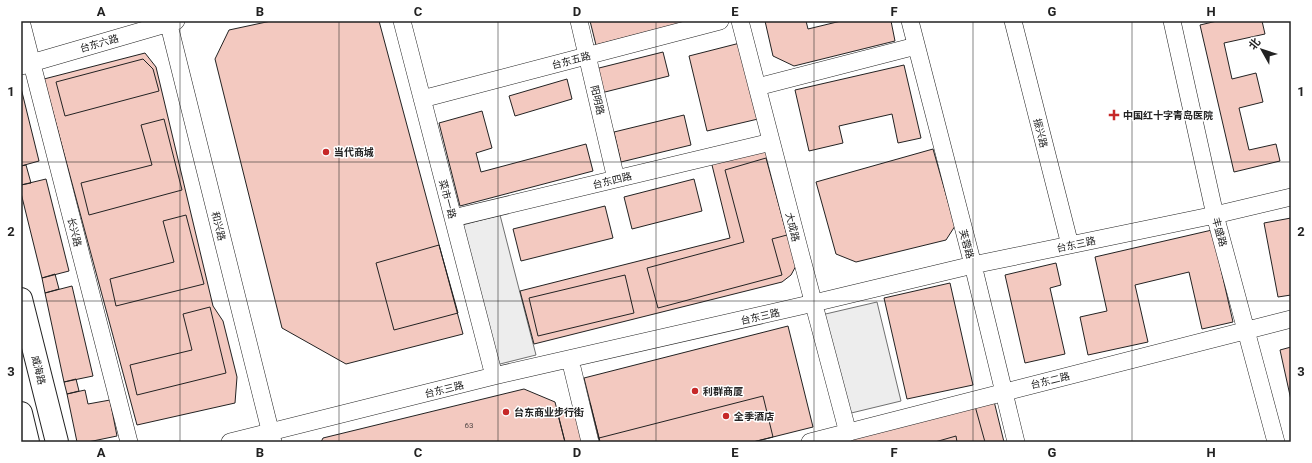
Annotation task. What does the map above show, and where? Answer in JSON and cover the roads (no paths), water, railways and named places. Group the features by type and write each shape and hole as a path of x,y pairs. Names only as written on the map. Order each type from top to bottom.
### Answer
{"main road":[{"name":"威海路","path":"21,299 57,442"},
{"path":"21,413 28,442"}],"street":[{"name":"长兴路","path":"21,21 26,64 129,442"},
{"name":"菜市一路","path":"402,21 494,376"},
{"name":"阳明路","path":"579,21 616,179"},
{"name":"台东五路","path":"422,99 720,21"},
{"name":"大成路","path":"740,21 848,433"},
{"name":"芙蓉路","path":"910,21 966,237 1016,442"},
{"name":"振兴路","path":"1013,21 1070,245"},
{"name":"丰盛路","path":"1172,21 1215,215 1276,442"},
{"name":"台东六路","path":"26,64 171,22"},
{"name":"和兴路","path":"171,22 271,437"},
{"path":"757,87 916,46"},
{"name":"台东四路","path":"453,218 771,142"},
{"name":"台东三路","path":"230,442 271,437 494,376 973,265 1215,215 1291,197"},
{"name":"台东二路","path":"810,442 848,433 1002,384 1291,319"},
{"path":"570,359 590,442"}],"place":[{"name":"中国红十字青岛医院","path":"1114,115"},
{"name":"当代商城","path":"326,152"},
{"name":"利群商厦","path":"695,391"},
{"name":"台东商业步行街","path":"506,412"},
{"name":"全季酒店","path":"726,416"}]}
